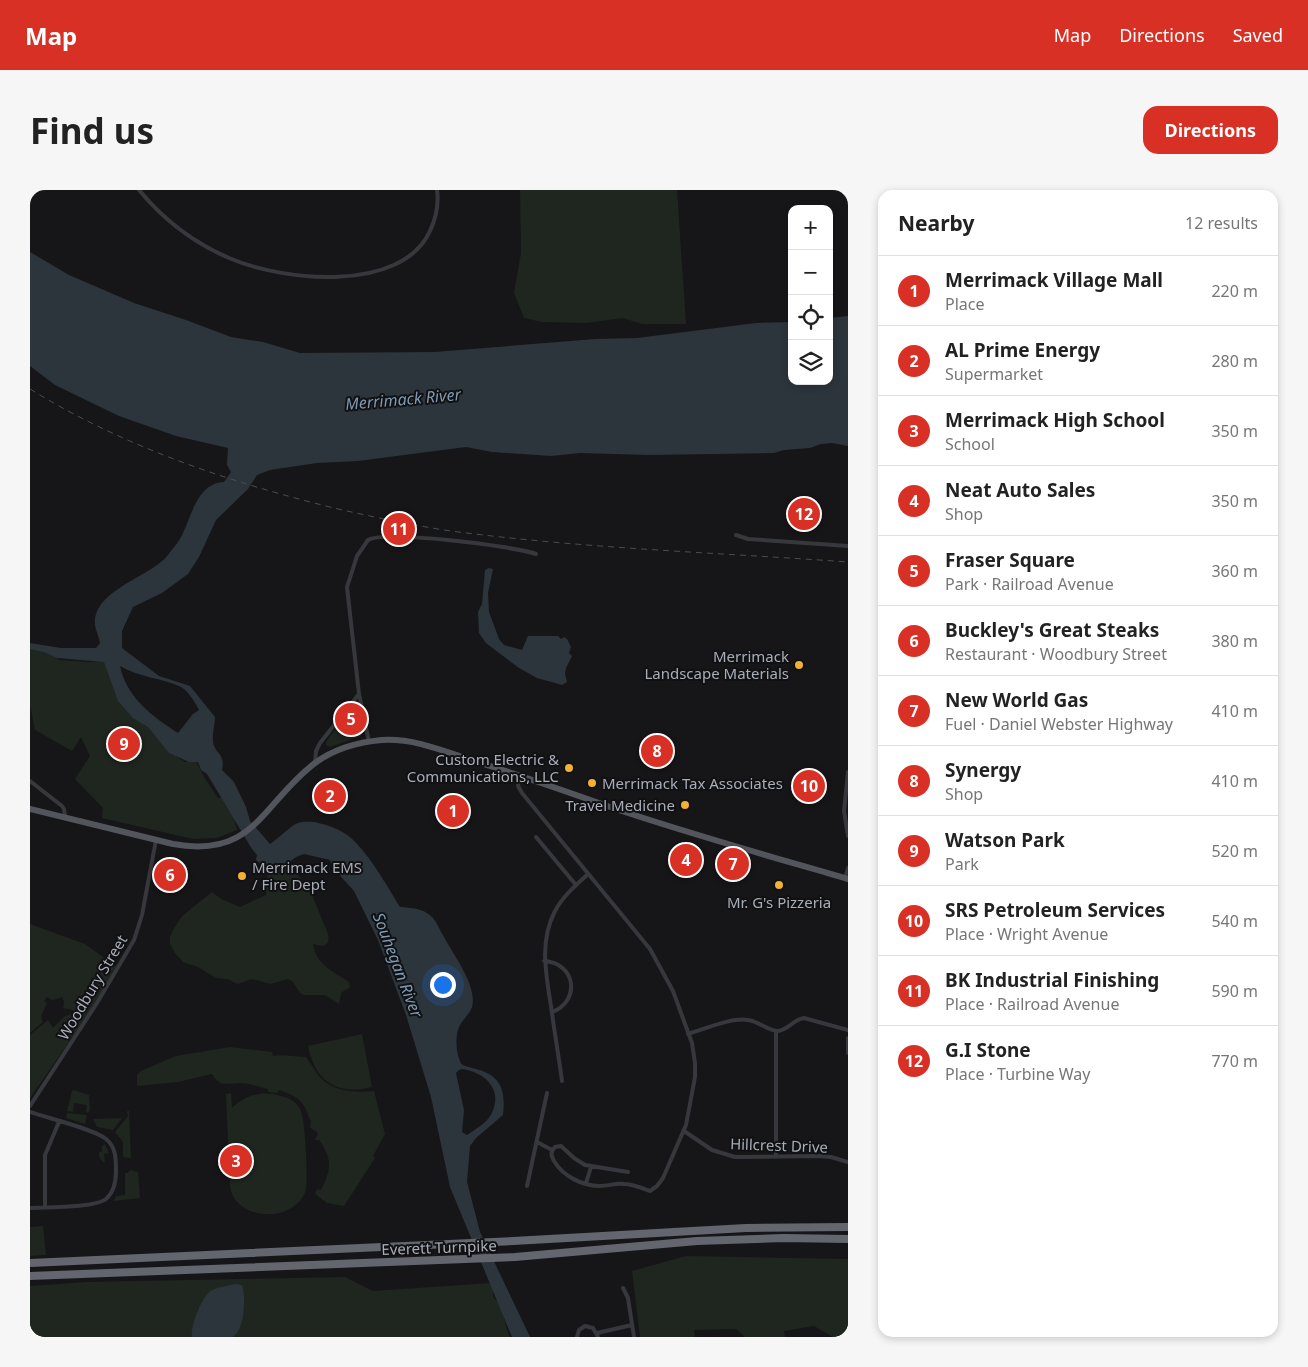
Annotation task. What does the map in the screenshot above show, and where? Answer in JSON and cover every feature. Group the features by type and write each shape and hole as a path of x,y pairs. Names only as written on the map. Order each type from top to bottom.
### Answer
{"highway":[{"name":"Everett Turnpike","path":"30,1263 454,1244 746,1228 848,1227"},
{"name":"Everett Turnpike","path":"30,1276 515,1257 697,1241 783,1238 848,1239"}],"main road":[{"path":"30,809 156,840 198,847 210,847 233,840 253,827 298,778 315,763 346,747 369,742 396,740 420,744 519,775 658,823 846,879"}],"street":[{"path":"139,190 151,204 178,228 203,245 224,256 264,270 294,276 318,277 352,275 377,270 398,264 407,258 423,244 433,225 438,203 437,190"},
{"path":"736,535 748,539 848,546"},
{"path":"369,742 359,694 347,587 357,556 368,540 384,536 416,538 504,547 536,554"},
{"path":"315,763 316,751 320,743 359,694"},
{"path":"848,772 844,811 848,836"},
{"path":"519,775 518,786 522,793 650,949 668,981 694,1051 696,1077 684,1131 663,1178 650,1191 627,1184 601,1186 571,1178 563,1172 552,1157 552,1150 556,1146 562,1146 577,1160 591,1167 628,1172"},
{"path":"30,781 62,806 64,817"},
{"path":"536,837 576,885"},
{"name":"Woodbury Street","path":"30,1106 98,1003 134,940 142,915 156,840"},
{"path":"846,879 848,868"},
{"path":"562,1081 544,961 545,947 551,921 562,900 588,874"},
{"path":"544,961 553,962 563,968 571,982 568,1000 560,1008 552,1012"},
{"path":"688,1034 740,1019 756,1022 776,1031 785,1029 796,1020 804,1018 848,1030"},
{"path":"776,1031 776,1157"},
{"path":"848,1038 848,1053"},
{"path":"527,1186 548,1094"},
{"path":"30,1112 97,1134 110,1144 116,1158 115,1184 110,1195 102,1201 88,1205 30,1208"},
{"path":"45,1207 45,1155 59,1122"},
{"name":"Hillcrest Drive","path":"684,1131 712,1150 741,1158 825,1156 848,1162"},
{"path":"537,1142 552,1150"},
{"path":"586,1183 591,1167"},
{"path":"622,1288 628,1298 634,1337"},
{"path":"576,1337 579,1330 586,1326 593,1328 597,1335 632,1325"}],"shaded area":[{"path":"520,190 677,190 686,324 642,324 623,318 586,323 542,322 524,318 514,293 521,253"},
{"path":"30,647 50,652 59,660 106,661 151,725 177,757 185,762 196,761 218,798 222,798 229,811 232,811 237,830 217,838 193,839 102,818 103,808 75,779 90,756 81,737 72,751 35,730 30,705"},
{"path":"354,703 357,705 362,732 361,736 330,747 326,745 326,742"},
{"path":"288,863 299,863 295,870 313,897 328,934 328,941 325,945 313,944 318,957 326,967 349,982 350,987 341,993 339,1004 325,995 304,995 288,979 271,984 252,979 238,984 227,979 216,978 198,967 183,962 170,944 173,930 182,916 212,892 221,899 240,907 266,895 268,870"},
{"path":"30,924 85,944 116,966 96,1003 30,1098 30,1035 48,1020 53,1028 65,1016 73,1014 73,1010 63,1008 64,1002 62,997 53,1000 47,997 44,1001 47,1003 41,1016 43,1022 30,1033"},
{"path":"362,1034 372,1087 348,1089 338,1087 322,1077 311,1058 308,1046"},
{"path":"230,1047 272,1052 273,1056 306,1057 319,1076 337,1088 359,1092 374,1091 385,1134 373,1156 375,1158 344,1206 327,1203 315,1194 317,1189 321,1190 327,1176 329,1165 327,1153 319,1140 315,1140 318,1133 310,1127 311,1121 304,1106 293,1096 279,1090 277,1093 268,1092 268,1089 247,1084 221,1083 212,1074 178,1082 137,1086 137,1075 141,1071 176,1056"},
{"path":"72,1091 89,1095 90,1110 88,1113 86,1112 87,1105 74,1103 73,1112 67,1111"},
{"path":"231,1093 232,1108 248,1097 274,1094 296,1103 301,1111 306,1149 306,1188 302,1198 285,1211 262,1214 250,1211 234,1197 230,1186 226,1094"},
{"path":"127,1111 129,1111 131,1158 123,1157 123,1142 115,1132 128,1116"},
{"path":"67,1113 87,1115 85,1124 66,1118"},
{"path":"122,1118 113,1130 97,1127 93,1119"},
{"path":"105,1144 109,1153 104,1154 105,1163 100,1159 99,1152 102,1152 102,1146"},
{"path":"130,1170 138,1172 140,1198 114,1201 116,1196 125,1195 125,1173 128,1173"},
{"path":"43,1226 46,1255 30,1256 30,1227"},
{"path":"686,1256 848,1259 848,1337 833,1337 814,1326 784,1331 785,1337 745,1337 736,1329 694,1330 695,1337 640,1337 632,1271"},
{"path":"345,1277 373,1291 491,1283 493,1296 500,1305 510,1337 30,1337 30,1286 86,1282"}],"water":[{"path":"30,252 69,275 134,303 231,337 263,342 300,353 435,352 595,339 637,338 756,323 788,322 788,385 833,385 833,318 848,316 848,446 832,443 821,444 810,448 784,450 774,453 649,455 580,453 551,456 492,452 466,447 270,470 257,475 248,489 216,520 199,557 188,574 162,593 133,607 122,631 122,648 159,676 190,686 215,717 213,741 215,749 222,760 222,770 234,782 246,807 250,821 270,844 298,823 318,823 340,831 351,838 365,853 400,907 425,912 437,924 464,971 473,999 470,1012 460,1024 457,1035 457,1049 461,1063 464,1066 489,1074 495,1078 502,1090 504,1105 503,1115 476,1138 470,1146 467,1182 480,1232 530,1337 512,1337 450,1187 431,1097 406,1015 378,940 354,891 334,869 330,860 304,854 288,863 268,870 256,860 257,855 207,774 201,770 198,762 189,762 169,753 148,727 133,718 118,701 104,662 57,658 44,652 30,649 30,643 61,648 96,648 100,643 95,625 97,613 103,602 112,593 160,563 168,555 182,536 193,509 202,494 215,484 224,482 231,472 227,465 228,448 176,436 119,416 55,385 30,366","holes":["120,666 135,673 179,686 188,693 199,710 193,714 178,733 150,713 134,697 123,677","462,1069 477,1073 489,1082 495,1094 495,1102 489,1118 467,1135 462,1132 464,1110 456,1073"]},
{"path":"493,569 488,593 489,612 499,639 504,645 522,650 528,636 558,636 561,639 564,637 571,647 569,653 572,656 566,668 567,682 562,685 537,678 519,668 486,643 479,633 478,612 482,604 485,570"},
{"path":"235,1284 242,1285 244,1297 242,1321 236,1334 232,1337 192,1337 193,1326 198,1312 208,1293 215,1289"}],"railway":[{"path":"30,389 103,429 179,461 218,475 338,509 441,529 522,539 848,562"}],"place":[{"name":"G.I Stone","path":"804,514"},
{"name":"BK Industrial Finishing","path":"399,529"},
{"name":"Merrimack Landscape Materials","path":"799,665"},
{"name":"Fraser Square","path":"351,719"},
{"name":"Watson Park","path":"124,744"},
{"name":"Synergy","path":"657,751"},
{"name":"Custom Electric & Communications, LLC","path":"569,768"},
{"name":"Merrimack Tax Associates","path":"592,783"},
{"name":"SRS Petroleum Services","path":"809,786"},
{"name":"AL Prime Energy","path":"330,796"},
{"name":"Travel Medicine","path":"685,805"},
{"name":"Merrimack Village Mall","path":"453,811"},
{"name":"Neat Auto Sales","path":"686,860"},
{"name":"New World Gas","path":"733,864"},
{"name":"Buckley's Great Steaks","path":"170,875"},
{"name":"Merrimack EMS / Fire Dept","path":"242,876"},
{"name":"Mr. G's Pizzeria","path":"779,885"},
{"name":"Merrimack High School","path":"236,1161"}],"water label":[{"name":"Merrimack River","path":"403,399"},
{"name":"Souhegan River","path":"398,965"}]}
